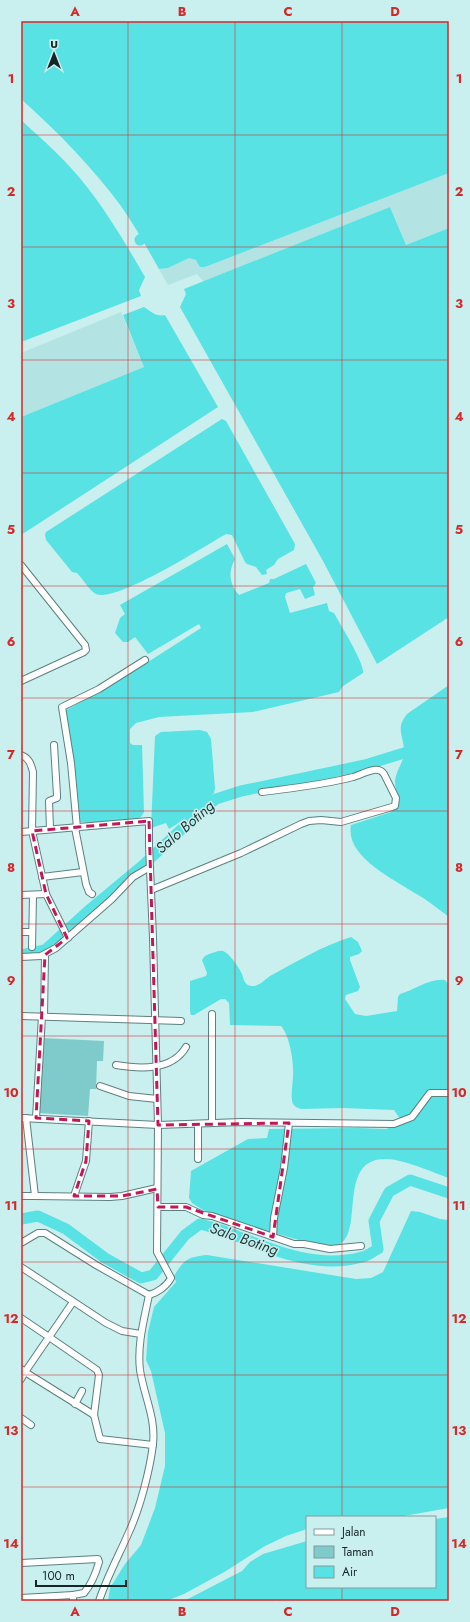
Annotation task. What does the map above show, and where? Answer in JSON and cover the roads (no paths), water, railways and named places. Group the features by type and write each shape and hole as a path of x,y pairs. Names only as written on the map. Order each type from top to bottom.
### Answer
{"street":[{"path":"21,565 85,645 86,650 21,681"},
{"path":"92,894 88,890 83,872 76,828 70,763 62,707 99,689 145,660"},
{"path":"50,829 49,801 57,798 54,745"},
{"path":"21,755 31,764 33,772 32,831 46,894 67,937"},
{"path":"151,890 240,853 309,821 321,820 341,822 392,807 396,803 396,798 384,774 382,771 376,770 340,781 262,792"},
{"path":"21,832 149,821 155,1067 158,1125 158,1255 171,1278 168,1283 157,1292 149,1295"},
{"path":"21,957 45,955 56,948 112,899 133,877 150,866"},
{"path":"42,877 83,872"},
{"path":"21,895 46,894"},
{"path":"32,946 31,932 33,895"},
{"path":"21,932 31,932"},
{"path":"36,1118 43,1016 45,955"},
{"path":"212,1014 212,1123"},
{"path":"21,1016 181,1021"},
{"path":"116,1065 132,1068 155,1067 178,1057 186,1047"},
{"path":"100,1086 129,1096 157,1099"},
{"path":"35,1196 23,1118 158,1125 242,1122 394,1124 412,1117 430,1092 449,1093"},
{"path":"74,1196 86,1161 90,1121"},
{"path":"273,1237 274,1218 284,1168 288,1123"},
{"path":"198,1124 198,1159"},
{"path":"21,1196 122,1196 157,1188"},
{"path":"158,1207 186,1208 203,1215 212,1216 294,1244 304,1244 325,1249 361,1246"},
{"path":"21,1243 38,1233 45,1233 96,1265 149,1295"},
{"path":"21,1267 114,1328 141,1334"},
{"path":"99,1601 134,1519 141,1497 153,1445 153,1422 140,1371 139,1349 149,1295"},
{"path":"21,1379 23,1371 73,1302"},
{"path":"21,1318 98,1370 99,1375 94,1415 100,1439 153,1445"},
{"path":"23,1371 94,1415"},
{"path":"74,1404 82,1392"},
{"path":"21,1418 31,1425"},
{"path":"21,1563 98,1559 99,1562 88,1589 84,1593 73,1598 21,1598"}],"water":[{"path":"21,21 449,21 449,173 205,267 200,267 196,260 189,258 168,268 159,269 131,221 98,177 74,150 21,99"},
{"path":"21,120 64,160 80,178 125,242 145,277 139,290 141,296 21,342"},
{"path":"390,207 406,245 449,228 449,617 377,664 323,561 180,307 186,294 184,289"},
{"path":"144,307 157,315 165,315 218,407 21,535 21,417 144,367 123,315"},
{"path":"222,419 226,421 295,544 294,550 278,559 274,565 266,570 267,574 262,575 256,567 245,562 232,535 226,534 161,572 122,590 106,594 96,594 93,592 77,573 72,572 46,540 46,532"},
{"path":"227,544 235,559 231,569 231,582 239,595 269,583 270,579 274,579 306,564 316,583 313,587 315,595 305,599 300,589 286,593 285,597 290,613 327,603 329,611 334,613 356,653 363,668 363,673 343,686 339,692 253,712 159,717 136,723 130,729 130,743 133,745 142,745 144,812 141,817 137,819 89,823 80,822 65,713 66,710 109,687 201,628 199,624 148,654 135,637 128,642 123,642 115,633 120,618 125,614 120,605"},
{"path":"449,685 449,917 383,873 362,856 355,847 351,836 351,825 391,812 394,809 397,802 395,781 404,756 404,746 401,732 401,724 403,719 407,714"},
{"path":"200,730 207,732 211,739 215,788 214,793 193,812 169,829 166,823 151,828 155,736 161,732"},
{"path":"351,937 358,942 362,951 359,954 350,957 360,987 358,991 346,995 345,999 355,1014 366,1016 397,1011 398,997 400,994 433,981 445,980 449,985 449,1178 391,1159 384,1159 369,1163 360,1172 355,1185 349,1230 344,1240 335,1246 302,1241 203,1210 192,1203 189,1198 191,1171 248,1139 267,1138 269,1129 386,1129 403,1123 394,1110 343,1108 301,1109 295,1106 292,1098 293,1071 291,1050 287,1036 281,1026 230,1025 229,1003 225,999 221,999 194,1015 191,1015 190,1012 190,981 206,976 207,973 202,960 205,956 219,951 225,952 238,966 246,984 254,986 309,955"},
{"path":"411,1211 449,1220 449,1508 404,1516 306,1516 306,1529 286,1536 265,1546 226,1571 184,1594 166,1601 108,1601 110,1588 125,1564 141,1545 155,1508 165,1466 165,1433 151,1371 146,1360 148,1332 154,1307 176,1282 174,1276 181,1266 190,1258 207,1255 356,1279 371,1278 383,1272"},
{"path":"449,1517 449,1601 184,1601 242,1571 250,1562 263,1554 306,1541 306,1588 436,1588 436,1519"}],"waterway":[{"name":"Salo Boting","path":"21,955 45,950 88,911 141,867 216,799 241,791 365,765 404,753"},
{"name":"Salo Boting","path":"21,1219 38,1216 66,1229 105,1258 141,1278 153,1275 185,1235 200,1224 222,1230 294,1256 328,1261 345,1260 368,1255 378,1249 374,1221 389,1192 410,1180 449,1193"}]}
